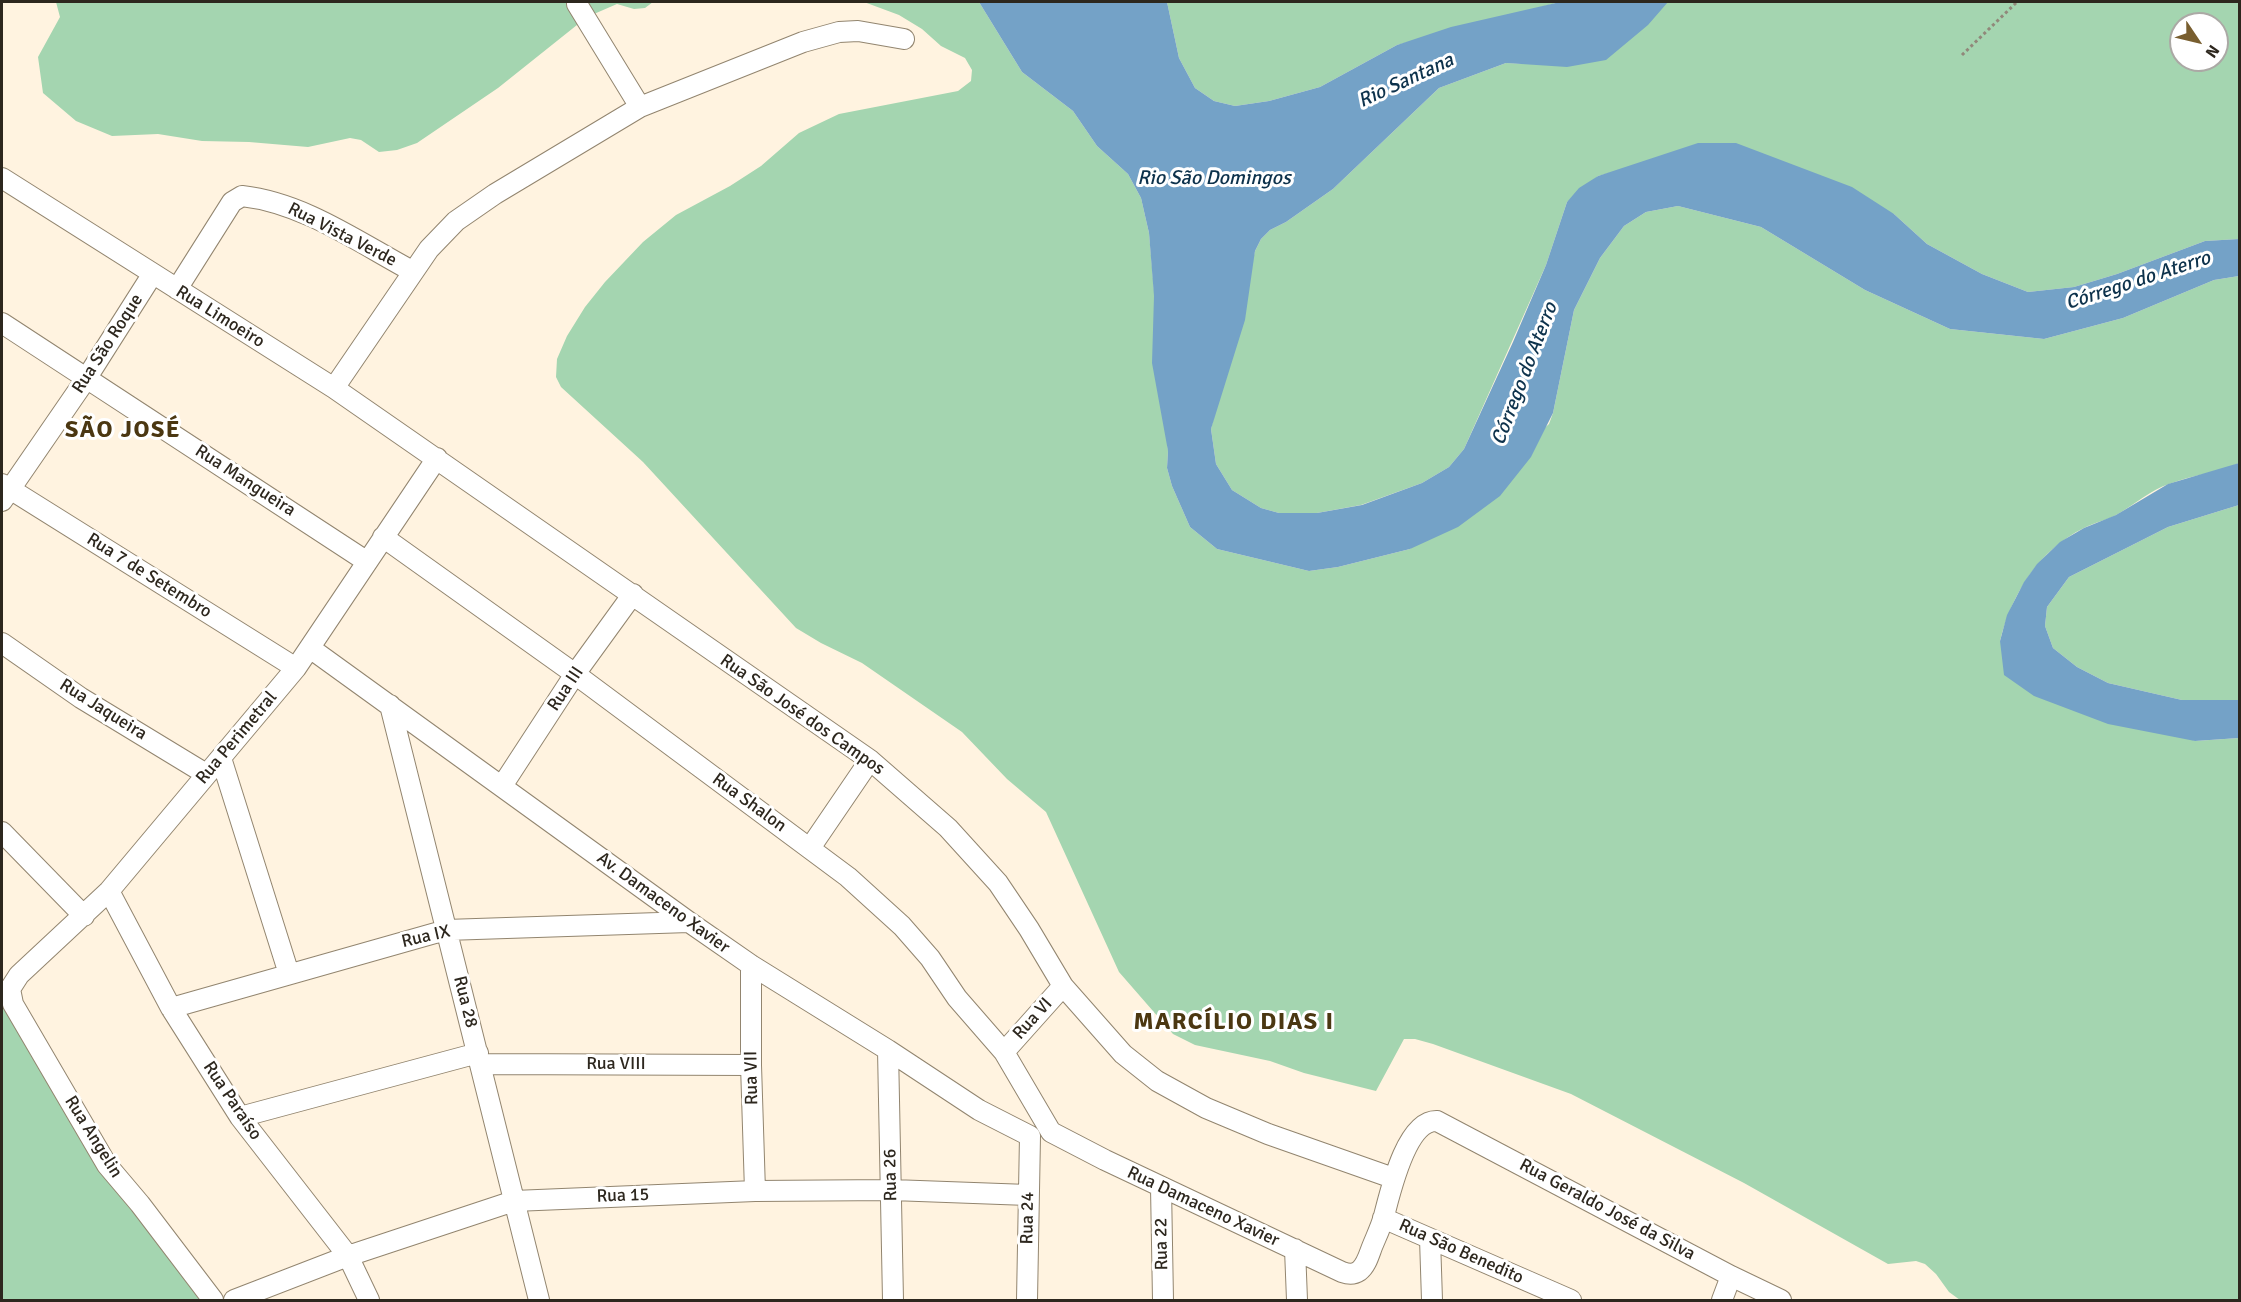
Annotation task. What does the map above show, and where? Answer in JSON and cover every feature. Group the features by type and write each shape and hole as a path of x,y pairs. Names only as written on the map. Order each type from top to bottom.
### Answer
{"street":[{"path":"577,4 640,107"},
{"path":"334,388 412,272 441,234 456,220 495,195 640,107 803,42 839,32 858,31 904,39"},
{"name":"Rua Limoeiro","path":"2,178 334,388 437,458"},
{"name":"Rua Vista Verde","path":"177,289 232,202 242,196 275,201 327,224 412,272"},
{"name":"Rua São Roque","path":"4,491 86,379 152,275"},
{"name":"Rua Mangueira","path":"2,323 366,561"},
{"name":"Rua Perimetral","path":"9,993 19,975 110,891 296,668 437,458"},
{"name":"Rua São José dos Campos","path":"437,458 633,594 720,658 870,760 948,828 998,883 1029,929 1062,986 1123,1054 1156,1081 1206,1108 1268,1134 1393,1178"},
{"name":"Rua 7 de Setembro","path":"4,491 296,668"},
{"name":"Rua Shalon","path":"383,537 575,674 848,877 902,926 930,958 957,998 1004,1052 1051,1132"},
{"name":"Rua III","path":"502,786 575,674 633,594"},
{"name":"Rua Jaqueira","path":"2,643 81,698 206,774"},
{"name":"Av. Damaceno Xavier","path":"310,648 688,922 751,965 980,1110 1030,1136"},
{"name":"Rua 28","path":"390,705 539,1300"},
{"path":"221,758 289,974"},
{"path":"810,848 870,760"},
{"path":"2,832 84,916"},
{"name":"Rua Paraíso","path":"110,891 171,1008 240,1117 348,1256 369,1300"},
{"name":"Rua IX","path":"171,1008 446,930 688,922"},
{"name":"Rua VII","path":"751,965 755,1191"},
{"name":"Rua VI","path":"1004,1052 1062,986"},
{"name":"Rua Angelin","path":"9,993 13,1004 107,1165 140,1204 213,1300"},
{"name":"Rua 26","path":"888,1050 893,1300"},
{"name":"Rua VIII","path":"240,1117 479,1059 751,1065"},
{"name":"Rua Geraldo José da Silva","path":"1393,1178 1408,1144 1422,1128 1432,1121 1444,1123 1731,1276 1781,1300"},
{"path":"1030,1136 1051,1132"},
{"name":"Rua Damaceno Xavier","path":"1051,1132 1161,1188 1342,1272 1352,1274 1361,1270 1383,1218"},
{"name":"Rua 24","path":"1028,1300 1030,1136"},
{"path":"1383,1218 1393,1178"},
{"name":"Rua 22","path":"1161,1188 1163,1300"},
{"name":"Rua 15","path":"234,1300 348,1256 514,1201 755,1191 892,1190 1028,1195"},
{"name":"Rua São Benedito","path":"1383,1218 1571,1300"},
{"path":"1430,1239 1432,1300"},
{"path":"1295,1249 1297,1300"},
{"path":"1722,1300 1731,1276"}],"path":[{"path":"1962,55 2017,2"}],"green space":[{"path":"56,2 653,2 645,8 634,9 617,4 587,17 498,88 417,143 397,150 379,152 361,140 350,138 308,147 202,141 158,134 112,136 76,121 43,93 38,57 60,17"},
{"path":"864,2 979,2 1022,72 1073,111 1097,146 1128,174 1141,198 1149,233 1168,451 1167,468 1172,486 1190,527 1217,549 1309,571 1338,567 1410,549 1549,424 1574,310 1600,258 1624,226 1646,212 1678,206 1761,227 1865,290 1950,329 2044,339 2123,318 2214,280 2239,276 2239,463 2162,487 2118,514 2068,537 2041,561 2020,590 2005,623 2000,641 2195,741 2239,738 2239,1300 1960,1300 1949,1292 1936,1274 1925,1264 1916,1261 1888,1264 1744,1183 1571,1094 1433,1044 1415,1039 1404,1039 1376,1091 1304,1073 1270,1061 1195,1045 1173,1034 1119,972 1046,812 1007,779 962,732 862,663 796,628 643,462 561,387 556,377 557,359 567,336 585,307 643,242 676,215 730,186 761,166 799,133 839,114 958,91 971,81 972,70 965,58 941,46 922,29 899,15"},
{"path":"1167,2 1560,2 1397,45 1320,87 1269,101 1235,106 1214,101 1195,88 1179,58"},
{"path":"1668,2 2239,2 2239,239 2205,241 2117,274 2074,287 2028,292 1982,274 1927,244 1894,214 1613,172 1598,176 1567,202 1546,265 1464,449 1449,467 1422,483 1361,505 1317,513 1279,513 1261,508 1232,490 1216,464 1211,429 1255,251 1261,239 1270,230 1286,222 1333,189 1439,88 1506,63 1526,64"},
{"path":"2239,505 2239,700 2182,700 2108,683 2077,667 2053,648 2045,626 2047,607 2069,577 2168,527"},
{"path":"2,999 39,1061 206,1300 2,1300"}],"water":[{"name":"Rio São Domingos","path":"979,2 1167,2 1179,58 1195,88 1214,101 1235,106 1269,101 1320,87 1397,45 1451,27 1560,2 1668,2 1648,25 1606,60 1567,67 1506,63 1439,88 1333,189 1286,222 1270,230 1261,239 1255,251 1245,320 1211,429 1216,464 1232,490 1261,508 1279,513 1317,513 1362,505 1422,483 1449,467 1464,449 1513,342 1546,265 1567,202 1579,188 1598,176 1698,143 1736,143 1852,187 1894,214 1927,244 1982,274 2028,292 2074,287 2117,274 2205,241 2239,239 2239,276 2214,280 2123,318 2044,339 1950,329 1865,290 1761,227 1678,206 1646,212 1624,226 1600,258 1574,310 1553,413 1531,457 1500,496 1458,527 1410,549 1338,567 1309,571 1217,549 1190,527 1172,486 1167,468 1168,451 1152,363 1154,296 1149,233 1141,198 1128,174 1097,146 1073,111 1022,72"},
{"path":"2239,463 2239,505 2168,527 2069,577 2047,607 2045,626 2053,648 2077,667 2108,683 2182,700 2239,700 2239,738 2195,741 2108,724 2034,696 2004,675 2000,641 2007,615 2024,582 2037,564 2060,542 2084,528 2116,515 2168,484"}],"district":[{"name":"SÃO JOSÉ","path":"123,431"},
{"name":"MARCÍLIO DIAS I","path":"1234,1023"}],"water label":[{"name":"Rio Santana","path":"1406,81"},
{"name":"Córrego do Aterro","path":"2138,281"},
{"name":"Córrego do Aterro","path":"1525,374"}]}
